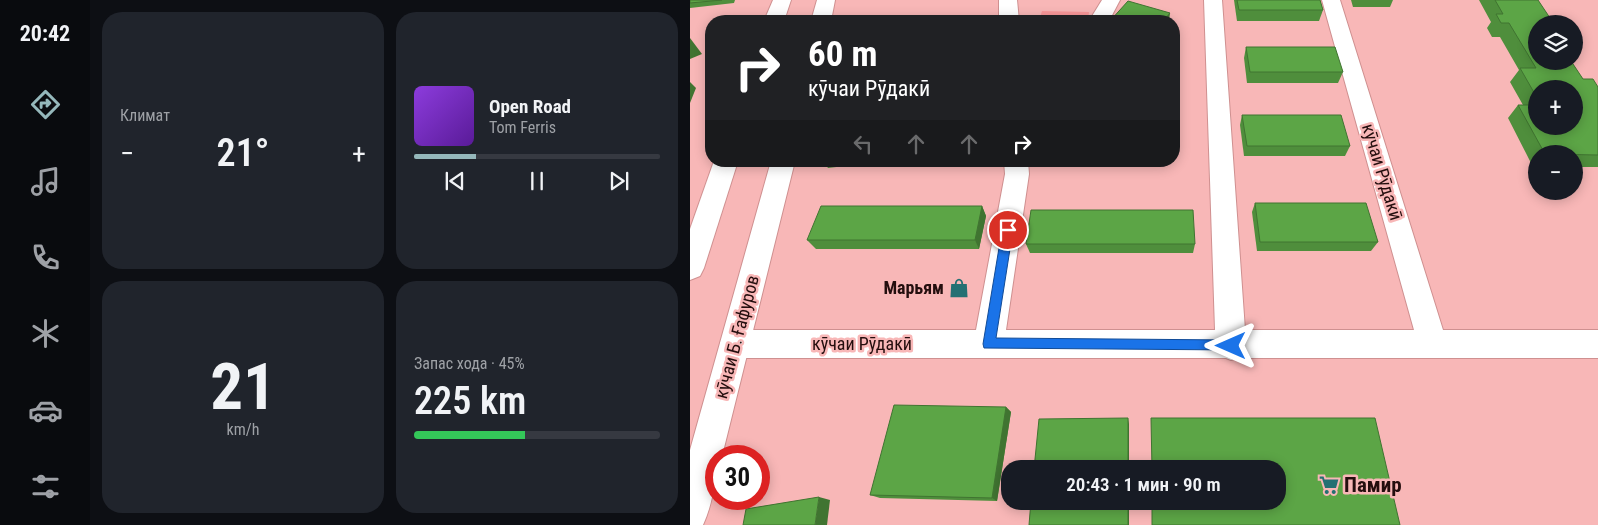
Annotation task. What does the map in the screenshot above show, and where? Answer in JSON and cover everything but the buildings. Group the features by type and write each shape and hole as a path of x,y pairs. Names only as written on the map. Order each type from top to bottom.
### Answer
{"street":[{"path":"776,15 782,0"},
{"path":"822,15 826,0"},
{"path":"1008,0 1009,15"},
{"path":"1102,15 1111,0"},
{"path":"1214,0 1231,346"},
{"name":"кӯчаи Рӯдакӣ","path":"1330,0 1433,345"},
{"path":"690,266 724,167"},
{"name":"кӯчаи Б. Ғафуров","path":"690,514 781,167"},
{"path":"989,344 1019,167"},
{"name":"кӯчаи Рӯдакӣ","path":"735,344 1231,346 1598,344"}],"shaded area":[{"path":"1042,11 1089,12 1089,15 1041,15"}],"place":[{"name":"Марьям","path":"959,288"},
{"name":"Памир","path":"1329,485"}],"route":[{"path":"1008,230 989,344 1231,346"}]}
